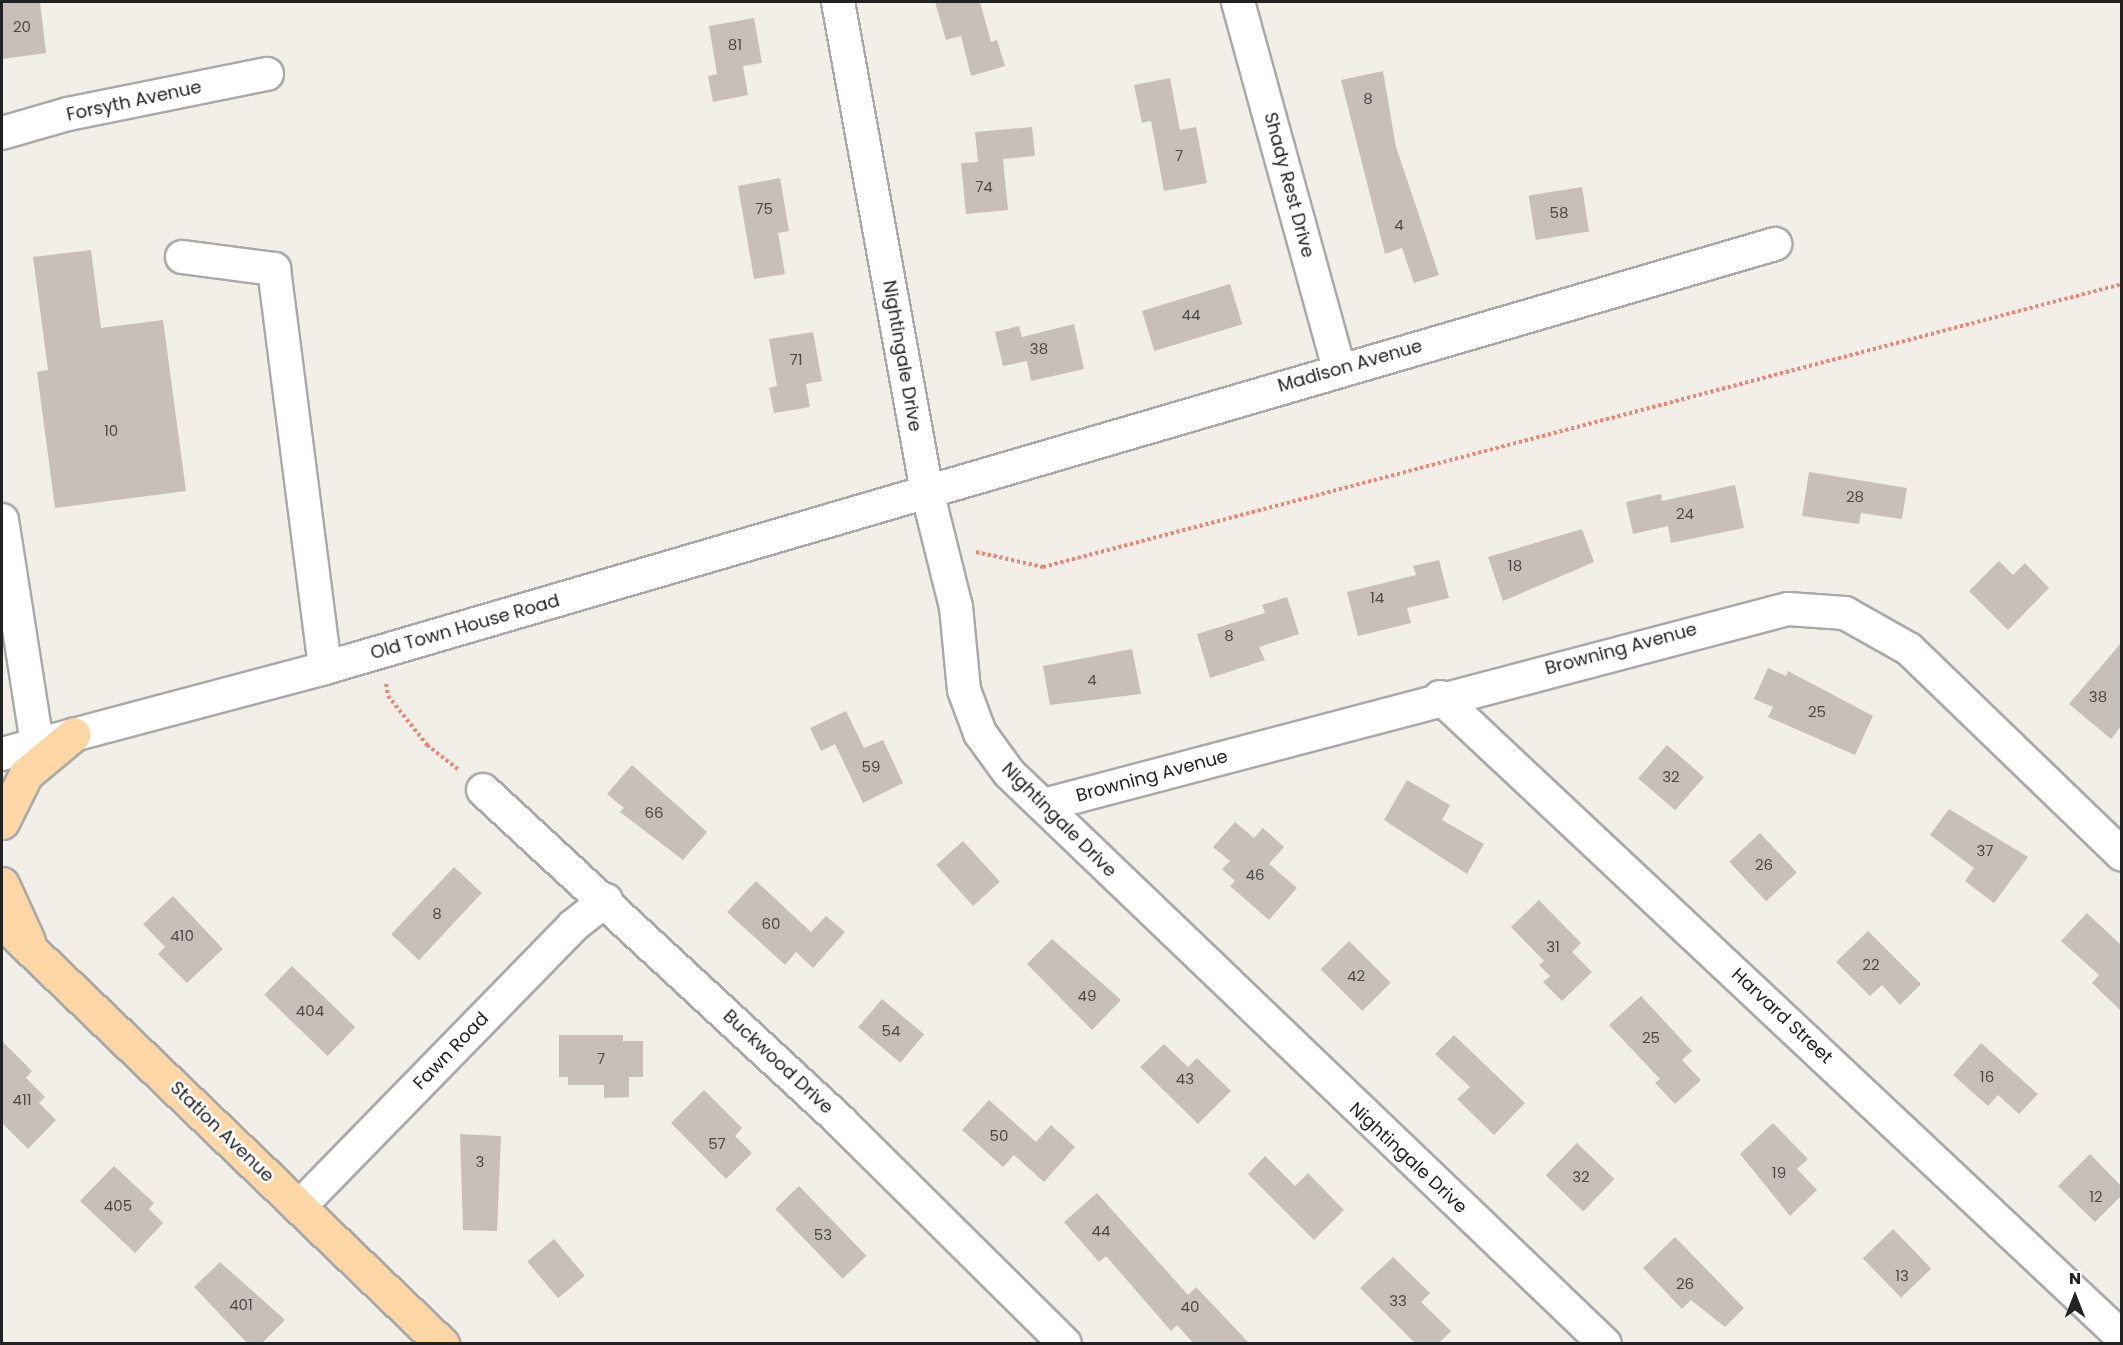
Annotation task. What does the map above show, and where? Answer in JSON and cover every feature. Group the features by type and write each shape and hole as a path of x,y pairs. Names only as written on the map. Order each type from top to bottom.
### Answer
{"main road":[{"path":"2,822 26,774 74,734"},
{"path":"2,884 34,954"},
{"name":"Station Avenue","path":"2,922 442,1344"}],"street":[{"name":"Nightingale Drive","path":"838,2 927,491 956,607 964,690 980,733 1009,773 1605,1344"},
{"name":"Shady Rest Drive","path":"1238,2 1339,369"},
{"name":"Forsyth Avenue","path":"2,133 68,114 267,74"},
{"name":"Madison Avenue","path":"927,491 1339,369 1775,244"},
{"path":"182,257 274,269 325,668"},
{"name":"Old Town House Road","path":"2,754 325,668 927,491"},
{"path":"2,520 10,620 37,744"},
{"name":"Browning Avenue","path":"1044,805 1440,697 1734,620 1788,609 1845,613 1909,649 2121,855"},
{"name":"Harvard Street","path":"1440,697 2121,1337"},
{"name":"Buckwood Drive","path":"483,790 606,900 1065,1344"},
{"name":"Fawn Road","path":"300,1206 573,926 606,900"}],"path":[{"path":"940,544 1043,567 2121,284"},
{"path":"380,652 388,696 427,745 483,790"}],"building":[{"path":"2,2 40,2 46,53 2,59"},
{"path":"935,2 980,2 991,42 997,40 1005,66 971,76 961,36 946,40"},
{"path":"754,18 762,63 743,66 748,95 713,102 708,76 717,74 709,26"},
{"path":"1383,71 1396,147 1439,275 1414,283 1402,248 1385,254 1341,80"},
{"path":"1170,78 1180,130 1196,127 1207,183 1164,191 1151,121 1142,123 1134,85"},
{"path":"1032,127 1035,156 1003,159 1008,210 966,214 961,163 978,162 975,132"},
{"path":"780,178 789,231 778,233 785,274 754,279 738,186"},
{"path":"1582,187 1589,231 1536,240 1529,195"},
{"path":"91,250 101,328 163,320 186,491 55,508 37,372 48,370 33,257"},
{"path":"1230,284 1242,324 1154,351 1142,311"},
{"path":"1074,324 1084,369 1031,381 1027,361 1003,366 995,332 1019,326 1022,337"},
{"path":"813,332 822,381 806,384 810,407 774,413 769,388 777,386 769,339"},
{"path":"1809,472 1907,488 1902,519 1861,513 1859,524 1802,516"},
{"path":"1735,485 1744,528 1671,543 1668,526 1633,534 1626,502 1661,494 1662,501"},
{"path":"1582,529 1594,562 1503,601 1488,557"},
{"path":"1439,560 1449,598 1407,608 1411,623 1358,636 1347,592 1416,575 1413,566"},
{"path":"1999,561 2013,575 2025,563 2049,588 2008,630 1969,591"},
{"path":"1287,597 1299,634 1259,647 1265,660 1210,678 1197,634 1265,613 1262,605"},
{"path":"2121,643 2121,726 2111,739 2069,704"},
{"path":"1132,649 1141,694 1050,705 1043,666"},
{"path":"1768,668 1786,676 1788,671 1873,716 1855,755 1768,717 1773,707 1754,699"},
{"path":"846,711 864,748 883,740 903,783 863,803 835,744 821,751 810,728"},
{"path":"1667,745 1704,777 1675,810 1638,778"},
{"path":"632,765 707,832 683,860 620,812 624,808 607,794"},
{"path":"1407,780 1450,805 1442,820 1484,844 1467,874 1384,820"},
{"path":"1949,809 2028,857 1994,903 1965,881 1974,868 1930,835"},
{"path":"1235,822 1254,838 1263,828 1284,847 1269,864 1297,888 1269,920 1230,886 1235,881 1222,869 1230,861 1213,847"},
{"path":"1760,833 1797,872 1766,901 1729,862"},
{"path":"963,841 1000,882 973,906 936,865"},
{"path":"454,867 482,893 419,960 391,934"},
{"path":"756,881 811,932 826,916 845,932 813,968 796,952 785,965 727,912"},
{"path":"173,896 223,949 187,983 158,954 165,947 143,924"},
{"path":"1539,900 1581,943 1572,952 1592,972 1562,1001 1543,982 1550,976 1539,965 1544,961 1511,927"},
{"path":"2087,913 2121,945 2121,1011 2092,983 2099,975 2061,941"},
{"path":"1868,931 1921,984 1900,1005 1882,985 1870,996 1836,962"},
{"path":"1052,939 1121,1000 1092,1030 1027,964"},
{"path":"1349,941 1391,983 1362,1011 1321,969"},
{"path":"292,966 355,1027 328,1056 264,995"},
{"path":"1641,996 1692,1051 1682,1060 1701,1080 1675,1104 1655,1083 1660,1079 1609,1025"},
{"path":"882,999 924,1034 900,1063 858,1027"},
{"path":"559,1035 623,1035 623,1041 643,1041 643,1077 629,1077 629,1097 604,1098 604,1085 568,1085 568,1077 559,1077"},
{"path":"1454,1035 1525,1103 1494,1135 1457,1099 1470,1087 1435,1054"},
{"path":"2,1041 32,1071 26,1078 45,1097 39,1103 56,1120 28,1149 2,1123"},
{"path":"1981,1043 2038,1094 2019,1114 1998,1095 1988,1106 1953,1075"},
{"path":"1164,1044 1188,1067 1197,1058 1231,1091 1198,1124 1140,1067"},
{"path":"704,1090 742,1128 735,1136 752,1153 726,1179 671,1123"},
{"path":"989,1100 1036,1142 1051,1125 1075,1147 1044,1182 1014,1155 1003,1167 962,1130"},
{"path":"1773,1123 1808,1159 1797,1169 1817,1190 1790,1216 1740,1154"},
{"path":"460,1134 501,1136 497,1231 463,1230"},
{"path":"1577,1143 1614,1179 1583,1211 1546,1175"},
{"path":"2090,1154 2121,1186 2121,1196 2095,1222 2058,1186"},
{"path":"1265,1156 1295,1186 1308,1173 1344,1210 1314,1240 1248,1174"},
{"path":"114,1166 154,1203 149,1209 163,1223 135,1253 80,1201"},
{"path":"799,1186 866,1256 843,1279 775,1209"},
{"path":"1097,1193 1188,1295 1196,1287 1250,1344 1194,1344 1177,1325 1171,1331 1106,1256 1099,1262 1064,1222"},
{"path":"1893,1229 1931,1269 1901,1298 1863,1258"},
{"path":"1675,1237 1744,1308 1725,1327 1691,1300 1682,1309 1643,1268"},
{"path":"554,1239 585,1276 558,1298 527,1261"},
{"path":"1393,1257 1430,1293 1421,1302 1451,1331 1438,1344 1416,1344 1360,1288"},
{"path":"220,1262 285,1320 261,1344 248,1344 194,1287"}]}
